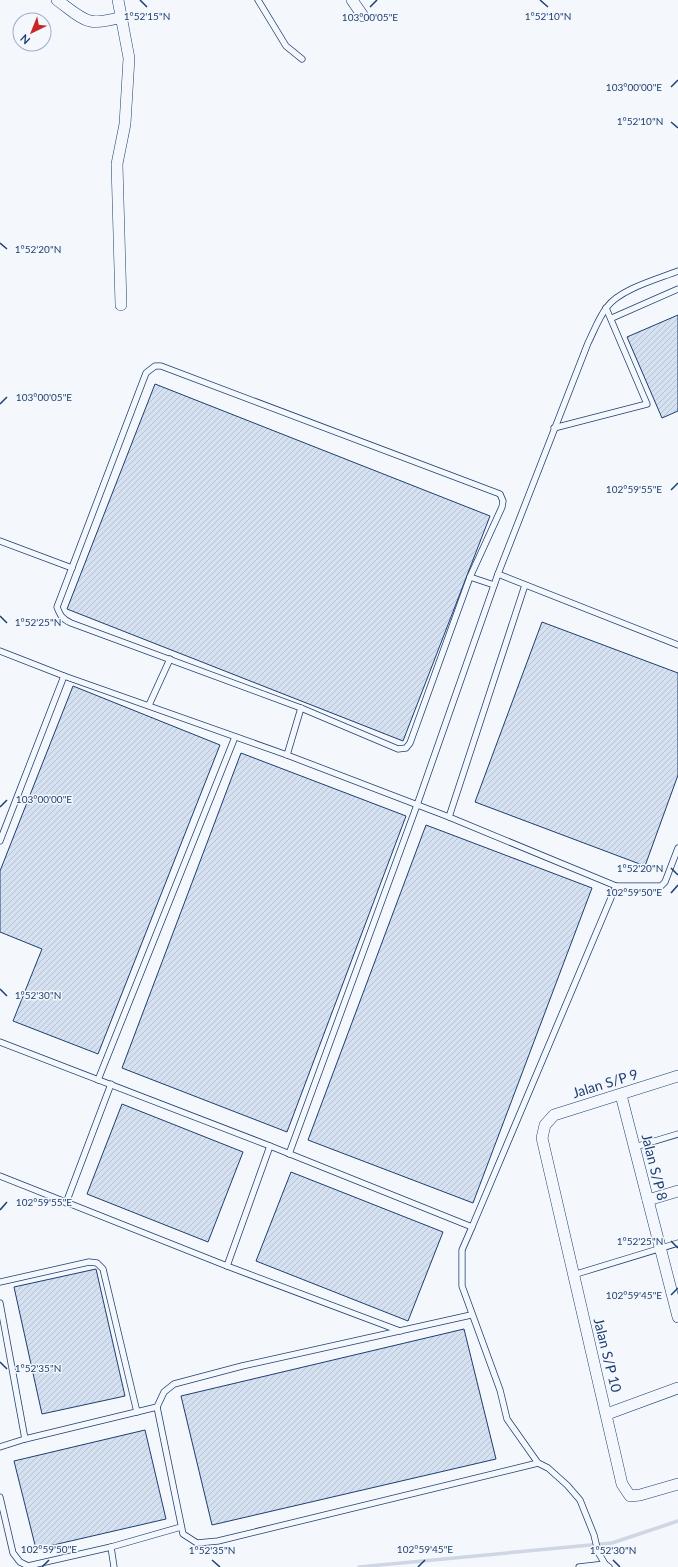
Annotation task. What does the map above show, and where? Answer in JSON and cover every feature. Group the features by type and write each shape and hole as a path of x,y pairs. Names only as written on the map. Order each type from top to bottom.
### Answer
{"street":[{"path":"57,0 81,18 92,23 122,17"},
{"path":"118,0 129,58 125,124 117,164 121,305"},
{"path":"352,0 363,16"},
{"name":"Jalan S/P 9","path":"545,1126 554,1115 678,1076"},
{"name":"Jalan S/P 8","path":"621,1095 661,1248 675,1292 678,1316"},
{"name":"Jalan S/P 10","path":"545,1126 542,1138 622,1484 630,1496 640,1495 678,1484"},
{"path":"648,1200 678,1191"},
{"path":"607,1414 678,1388"}],"lane":[{"path":"258,0 286,46 302,59"},
{"path":"289,1154 417,805 498,574 588,343 606,308 620,294 678,271"},
{"path":"612,318 678,289"},
{"path":"554,428 647,404 612,318 606,308"},
{"path":"161,366 500,494 503,500 502,507 470,577 410,743 406,748 398,749 301,708 63,620 57,607 146,373 150,368 161,366"},
{"path":"0,541 72,568"},
{"path":"498,574 678,645"},
{"path":"470,577 494,585"},
{"path":"449,817 525,585"},
{"path":"0,651 64,676 287,755 449,817 616,886 661,886 665,882 678,848"},
{"path":"149,706 170,659"},
{"path":"0,841 64,676"},
{"path":"287,755 301,708"},
{"path":"98,1080 235,737"},
{"path":"607,1565 598,1552 594,1535 580,1500 568,1485 548,1468 538,1463 507,1419 500,1390 462,1286 462,1250 616,886"},
{"path":"0,1042 270,1146 472,1227"},
{"path":"66,1204 111,1084"},
{"path":"635,1147 678,1134"},
{"path":"227,1266 270,1146"},
{"path":"0,1176 66,1204 400,1331"},
{"path":"573,1275 678,1243"},
{"path":"0,1282 89,1262 97,1263 103,1268 137,1412"},
{"path":"0,1303 25,1438"},
{"path":"472,1315 242,1366 174,1384 164,1392 156,1407 183,1534 197,1543 218,1541 538,1463"},
{"path":"0,1447 25,1438 156,1407"},
{"path":"0,1497 13,1553 20,1562 28,1566 111,1547 181,1527"},
{"path":"111,1547 114,1567"},
{"path":"579,1567 607,1565"}],"building":[{"path":"678,315 678,411 662,418 627,337"},
{"path":"155,384 490,516 403,741 67,609"},
{"path":"542,622 678,673 678,775 645,866 475,802"},
{"path":"73,686 220,745 98,1054 13,1021 42,949 0,932 0,871"},
{"path":"241,753 406,816 287,1132 122,1068"},
{"path":"426,825 592,888 473,1203 308,1140"},
{"path":"122,1104 243,1152 208,1242 87,1194"},
{"path":"291,1172 443,1232 408,1321 256,1261"},
{"path":"96,1269 125,1396 42,1414 14,1287"},
{"path":"464,1329 496,1459 212,1525 181,1396"},
{"path":"145,1430 166,1519 36,1549 14,1461"}],"waterway":[{"path":"359,1567 612,1543 678,1521"}]}
